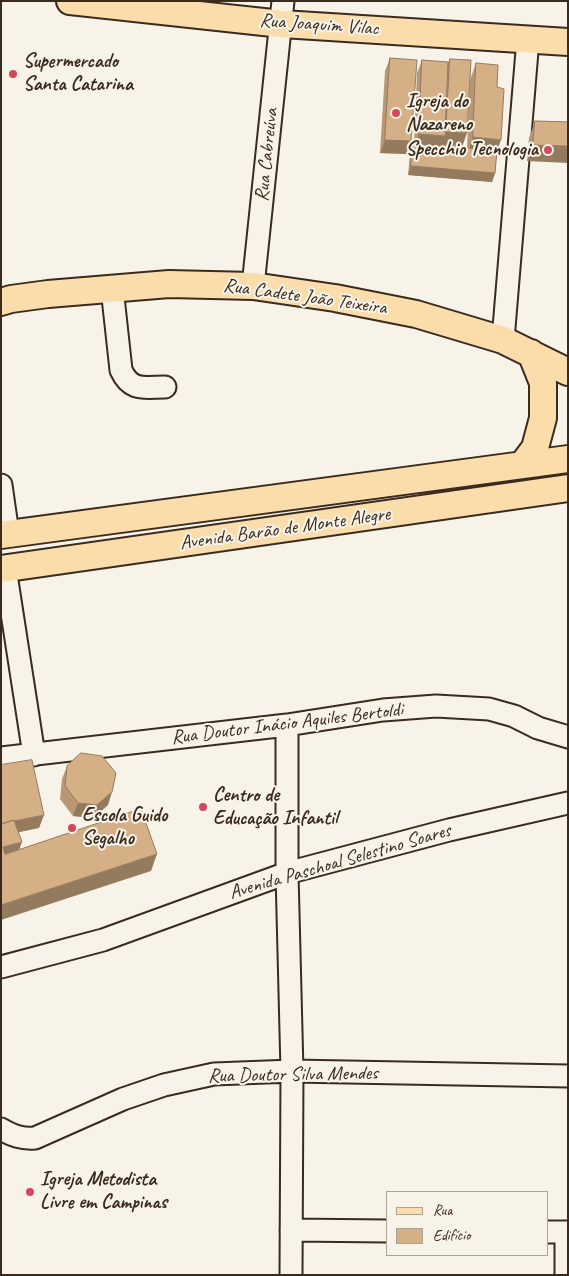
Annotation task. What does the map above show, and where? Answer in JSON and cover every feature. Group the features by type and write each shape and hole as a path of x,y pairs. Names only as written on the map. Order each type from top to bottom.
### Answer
{"main road":[{"name":"Rua Joaquim Vilac","path":"70,1 282,12 568,42"},
{"name":"Rua Cadete João Teixeira","path":"1,302 11,298 169,284 253,286 336,298 416,314 503,340 568,372"},
{"path":"523,464 535,448 543,418 543,383 531,353"},
{"name":"Avenida Barão de Monte Alegre","path":"5,535 568,459"},
{"name":"Avenida Barão de Monte Alegre","path":"3,569 568,488"}],"street":[{"name":"Rua Cabreúva","path":"253,286 282,12"},
{"path":"503,340 528,39"},
{"path":"112,288 121,370 126,381 134,386 165,387"},
{"path":"1,485 5,535"},
{"path":"3,569 34,755"},
{"name":"Rua Doutor Inácio Aquiles Bertoldi","path":"1,758 287,725 383,710 436,706 489,709 514,716 538,728 568,737"},
{"path":"287,725 287,873 292,1071 291,1275"},
{"name":"Avenida Paschoal Selestino Soares","path":"1,967 103,940 287,873 449,830 568,803"},
{"name":"Rua Doutor Silva Mendes","path":"1,1129 24,1139 35,1138 123,1098 164,1085 214,1074 292,1071 568,1076"},
{"path":"291,1230 386,1231"},
{"path":"561,1232 566,1275"}],"building":[{"name":"Igreja do Nazareno","path":"390,58 417,60 411,141 385,140"},
{"path":"450,59 471,60 467,133 446,132"},
{"path":"422,60 448,62 445,136 419,134"},
{"path":"476,63 498,65 497,87 504,89 501,140 473,137"},
{"path":"535,121 568,122 568,146 533,145"},
{"path":"413,144 497,150 495,173 411,166"},
{"path":"81,753 102,756 116,773 112,792 97,805 78,803 65,786 67,766"},
{"path":"32,760 44,815 1,824 1,765"},
{"path":"141,809 157,854 1,905 1,824 14,820 22,842 3,847 5,854"}],"place":[{"name":"Supermercado Santa Catarina","path":"13,74"},
{"name":"Igreja do Nazareno","path":"396,113"},
{"name":"Specchio Tecnologia","path":"548,150"},
{"name":"Centro de Educação Infantil","path":"203,807"},
{"name":"Escola Guido Segalho","path":"72,828"},
{"name":"Igreja Metodista Livre em Campinas","path":"30,1192"}]}
